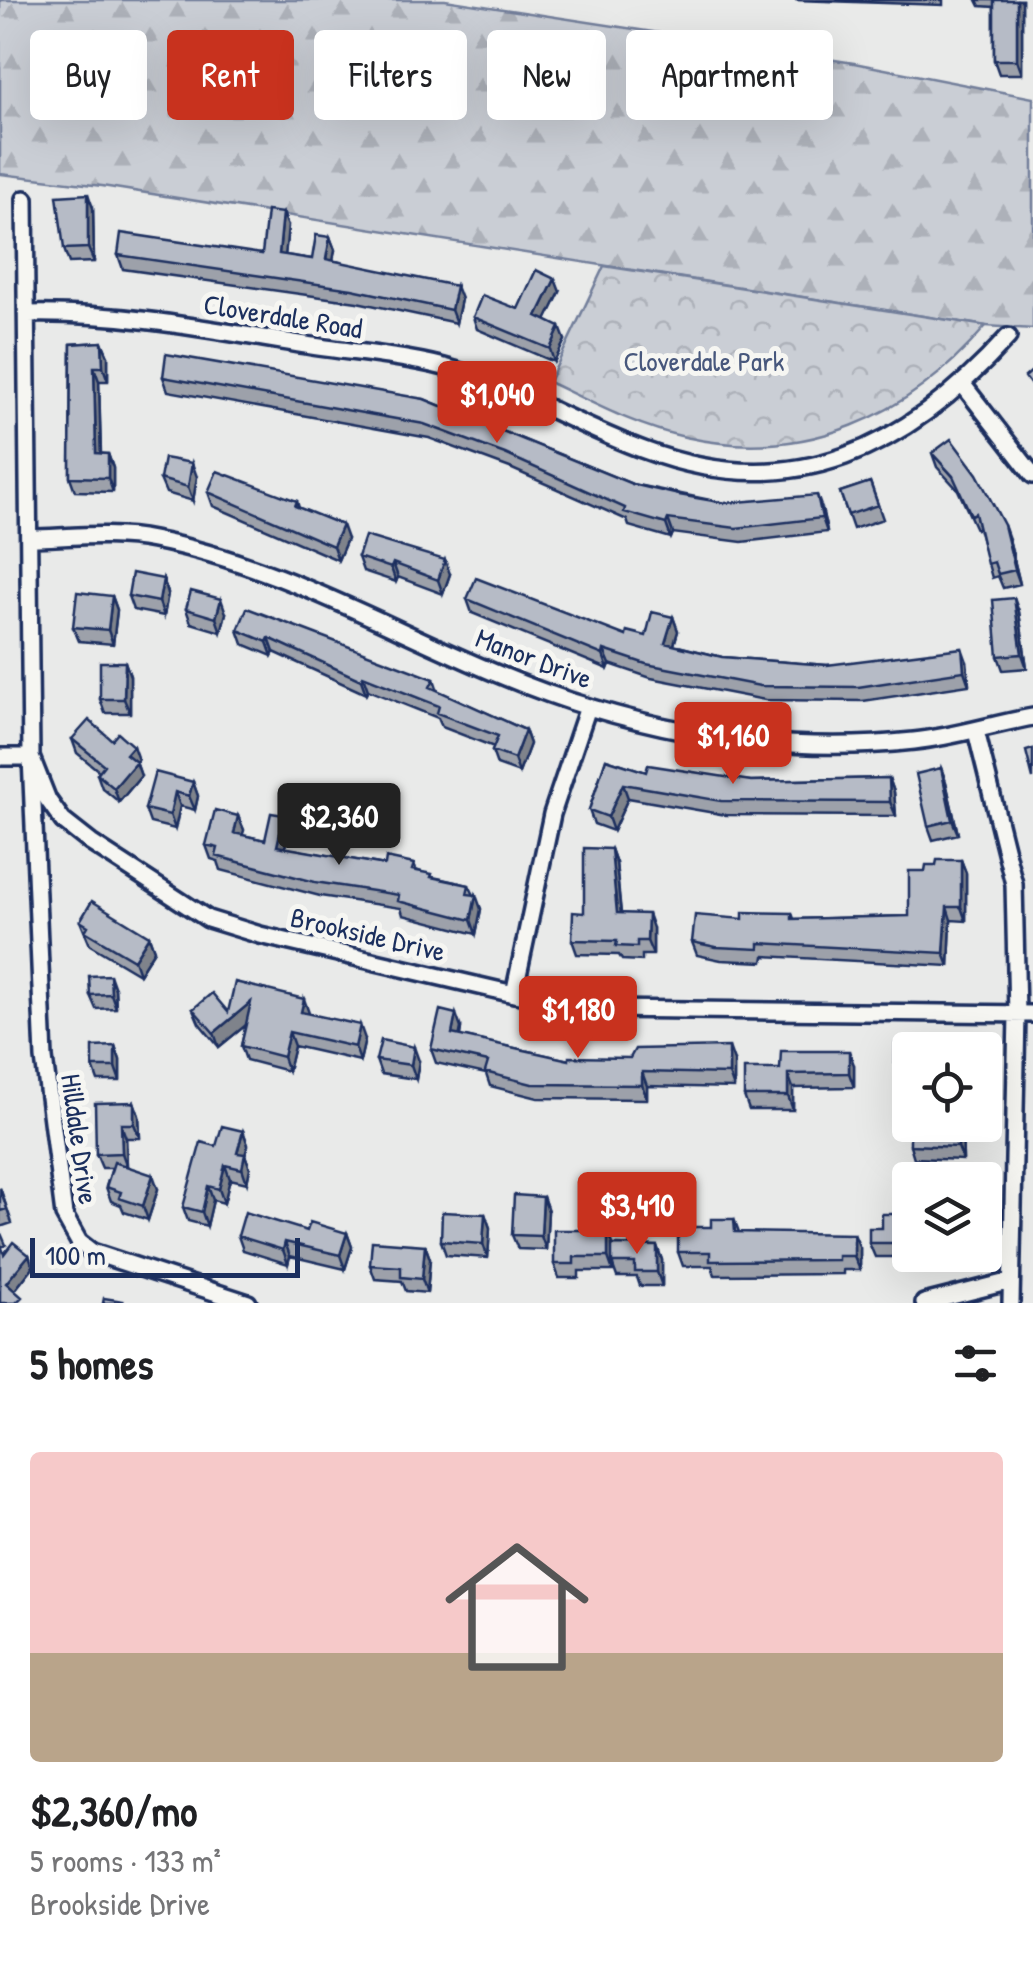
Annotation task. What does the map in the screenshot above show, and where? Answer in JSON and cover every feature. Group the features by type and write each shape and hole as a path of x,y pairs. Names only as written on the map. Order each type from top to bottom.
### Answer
{"street":[{"name":"Hilldale Drive","path":"25,199 32,538 31,758 44,1058 64,1216 79,1242 92,1252 248,1303"},
{"name":"Cloverdale Road","path":"28,314 115,314 438,366 647,452 722,468 794,469 868,447 917,423 964,386 1008,337"},
{"path":"964,386 1033,476"},
{"name":"Manor Drive","path":"32,538 121,536 187,547 294,585 588,707 694,734 771,745 853,746 976,730 1033,717"},
{"path":"514,994 552,814 588,707"},
{"path":"976,730 1014,884 1025,1014 1011,1303"},
{"path":"0,757 31,758"},
{"name":"Brookside Drive","path":"31,758 48,800 63,821 122,866 208,919 514,994 606,1010 1025,1014"},
{"path":"924,1303 1011,1281"}],"green space":[{"path":"0,0 445,0 640,30 626,30 626,120 833,120 833,60 1033,98 1033,329 986,326 102,186 0,174"},
{"name":"Cloverdale Park","path":"604,266 986,326 923,386 852,426 813,438 772,444 729,444 667,433 632,421 549,382"}],"building":[{"path":"994,0 1017,0 1017,60 994,60"},
{"path":"88,194 88,248 64,249 57,196"},
{"path":"267,211 283,213 279,254 312,259 316,235 330,237 326,259 456,286 451,310 352,289 118,255 121,233 262,254"},
{"path":"536,270 555,279 537,316 560,327 550,349 473,317 482,295 518,309"},
{"path":"102,342 103,367 94,367 96,453 108,454 108,478 70,477 71,344"},
{"path":"166,354 424,399 632,484 679,495 725,503 817,495 822,518 736,528 668,519 666,524 624,512 625,508 505,454 424,424 163,377"},
{"path":"1033,370 1033,388 1025,377"},
{"path":"951,439 977,474 1004,525 1015,570 998,574 994,562 987,564 975,513 971,515 953,476 932,453"},
{"path":"164,458 192,463 188,487 160,479"},
{"path":"217,471 297,501 295,506 342,525 333,546 208,492"},
{"path":"870,482 878,505 848,515 840,492"},
{"path":"365,536 445,560 438,580 393,563 391,568 358,557"},
{"path":"132,573 163,579 159,602 128,596"},
{"path":"476,578 626,636 627,631 646,636 652,612 673,617 665,643 722,657 827,665 962,648 964,671 858,687 760,686 646,664 604,650 603,655 467,599"},
{"path":"191,591 221,599 216,618 186,609"},
{"path":"77,592 112,596 108,630 73,627"},
{"path":"1014,598 1022,654 998,656 993,600"},
{"path":"247,608 434,679 430,687 525,730 514,759 492,751 498,736 437,713 439,706 363,676 361,680 269,638 267,642 238,630"},
{"path":"100,662 125,662 124,699 100,699"},
{"path":"89,720 112,740 118,733 133,746 126,754 136,762 114,788 97,774 104,765 72,739"},
{"path":"1033,749 1033,779 1026,751"},
{"path":"606,759 646,772 648,765 751,781 889,778 890,802 721,801 623,784 608,817 589,810"},
{"path":"941,768 952,820 928,826 916,774"},
{"path":"155,772 193,782 189,796 175,792 170,815 145,809"},
{"path":"215,810 238,816 234,833 265,840 271,813 284,815 277,846 385,865 386,858 414,864 412,870 432,874 431,877 469,885 467,894 476,895 471,920 398,901 399,895 315,882 216,856 218,848 206,845"},
{"path":"584,848 611,849 617,913 648,914 647,941 637,941 637,947 616,946 617,941 572,940 573,912 584,913"},
{"path":"937,860 961,860 961,907 947,907 944,953 759,943 759,949 692,942 695,915 743,919 743,912 792,913 792,919 909,916 909,871 925,871 926,865 936,865"},
{"path":"92,901 149,936 134,960 85,931 88,926 80,921"},
{"path":"110,975 111,994 90,995 89,976"},
{"path":"235,982 304,999 301,1012 360,1025 355,1047 289,1032 283,1057 241,1046 251,1002 214,1033 193,1009 212,993 228,1012"},
{"path":"440,1010 456,1014 452,1034 569,1060 630,1058 635,1049 729,1047 729,1074 642,1072 642,1085 532,1084 485,1072 488,1062 431,1049"},
{"path":"381,1040 414,1047 411,1065 376,1060"},
{"path":"115,1046 115,1067 93,1067 93,1047"},
{"path":"781,1051 849,1051 849,1073 788,1074 788,1096 744,1096 744,1069 780,1069"},
{"path":"134,1102 134,1124 121,1124 122,1153 96,1154 95,1103"},
{"path":"222,1126 243,1131 237,1153 245,1154 242,1169 225,1165 219,1189 208,1186 202,1212 183,1207 201,1142 216,1146"},
{"path":"910,1142 958,1142 958,1147"},
{"path":"114,1162 153,1175 143,1206 119,1198 121,1192 106,1187"},
{"path":"0,1188 7,1209 0,1211"},
{"path":"514,1195 543,1197 541,1236 512,1235"},
{"path":"245,1212 307,1231 310,1222 347,1233 340,1255 285,1242 283,1250 238,1236"},
{"path":"442,1212 485,1214 483,1244 441,1241"},
{"path":"882,1214 892,1214 892,1243 869,1243 869,1228 882,1228"},
{"path":"711,1219 734,1219 735,1232 854,1234 854,1256 838,1256 838,1260 710,1261 710,1252 678,1252 678,1227 711,1227"},
{"path":"554,1230 608,1230 608,1257 574,1257 574,1264 554,1264"},
{"path":"372,1241 425,1245 422,1279 401,1277 401,1267 370,1265"},
{"path":"13,1242 29,1255 6,1283 22,1297 16,1303 0,1303 0,1246 4,1254"},
{"path":"612,1245 657,1246 657,1272 635,1272 635,1263 612,1263"},
{"path":"104,1298 123,1301 103,1303"}]}
